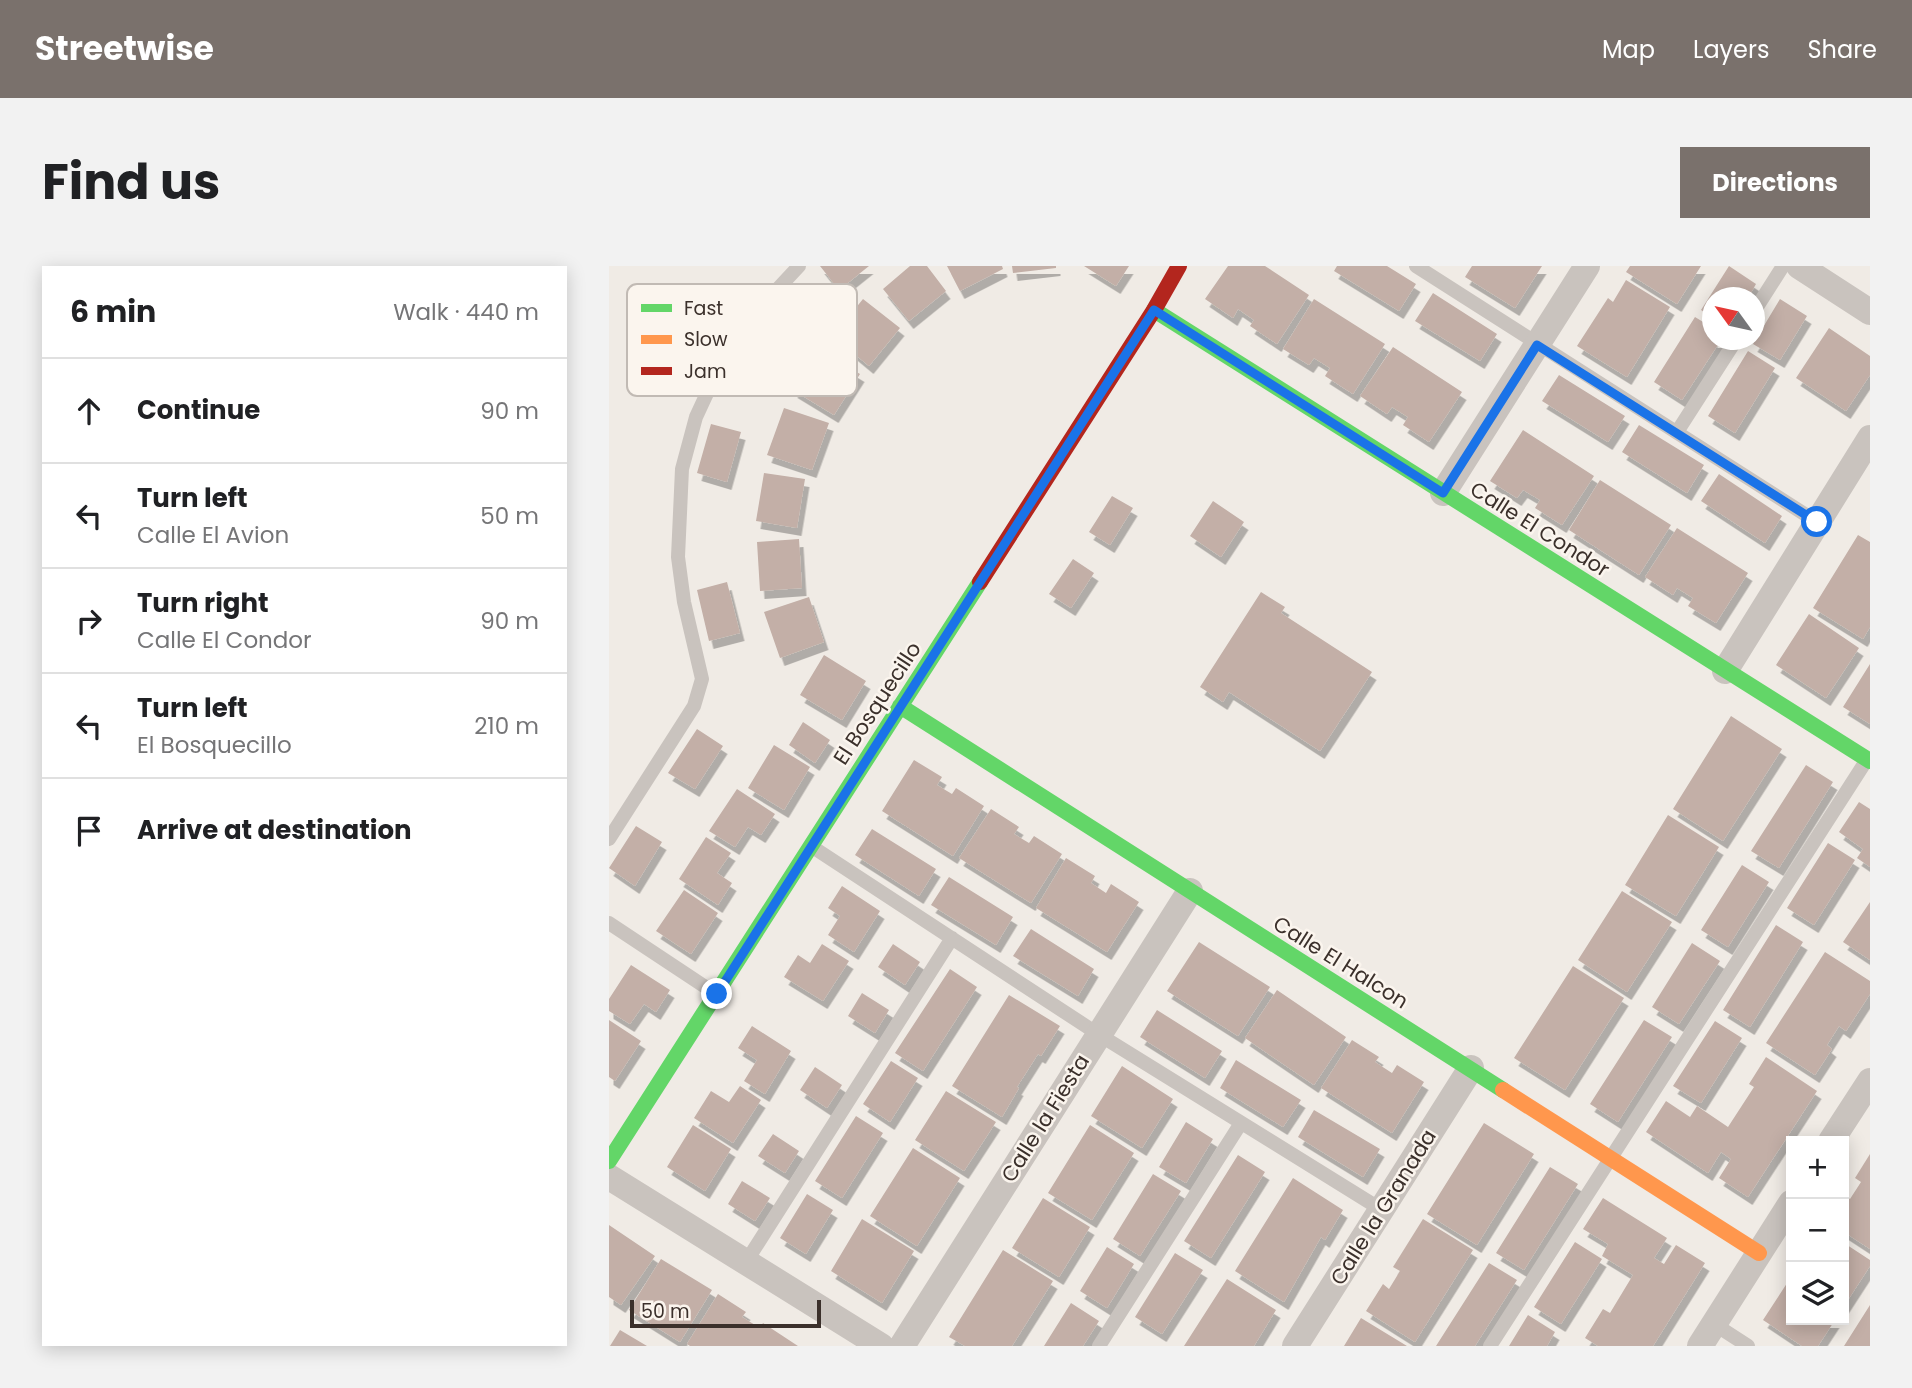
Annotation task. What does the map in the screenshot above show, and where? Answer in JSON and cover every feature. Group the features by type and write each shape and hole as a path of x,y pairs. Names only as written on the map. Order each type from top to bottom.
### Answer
{"street":[{"name":"El Bosquecillo","path":"609,1161 1154,310 1179,266"},
{"path":"1443,493 1587,266"},
{"path":"1799,266 1870,312"},
{"name":"Calle El Condor","path":"1154,310 1725,671 1869,758"},
{"path":"1725,671 1870,438"},
{"name":"Calle El Halcon","path":"900,706 1759,1253"},
{"name":"Calle la Fiesta","path":"902,1346 1190,891"},
{"name":"Calle la Granada","path":"1295,1346 1471,1068"},
{"path":"1834,1136 1870,1081"},
{"path":"609,1177 881,1346"},
{"path":"1700,1346 1786,1211"}],"lane":[{"path":"782,284 799,266"},
{"path":"1416,266 1817,522"},
{"path":"1765,294 1783,266"},
{"path":"1677,432 1730,350"},
{"path":"609,839 694,706 702,679 684,602 678,557 682,469 696,417 706,396"},
{"path":"1490,1346 1869,758"},
{"path":"811,846 1098,1034 1383,1210"},
{"path":"609,923 717,994"},
{"path":"746,1262 953,938"},
{"path":"1099,1346 1241,1123"},
{"path":"1714,1324 1748,1346"}],"building":[{"path":"820,266 869,266 846,284 834,284"},
{"path":"910,266 927,266 946,291 909,321 883,289"},
{"path":"947,266 1002,266 1003,269 960,291"},
{"path":"1012,266 1056,266 1056,268 1013,273"},
{"path":"1084,266 1129,266 1116,286"},
{"path":"1228,266 1265,266 1309,295 1277,344 1250,326 1254,320 1238,309 1233,318 1205,299"},
{"path":"1337,266 1387,266 1416,284 1399,311 1334,271"},
{"path":"1472,266 1542,266 1515,308 1465,277"},
{"path":"1630,266 1701,266 1677,304 1626,272"},
{"path":"1729,266 1756,284 1754,287 1716,287"},
{"path":"1626,280 1670,307 1627,377 1577,346 1608,298 1613,302"},
{"path":"1433,293 1497,334 1480,361 1415,321"},
{"path":"863,299 900,328 869,366 857,356 857,306"},
{"path":"1314,299 1385,344 1353,394 1325,376 1330,368 1314,358 1309,365 1283,349"},
{"path":"1780,299 1807,316 1780,360 1763,350 1765,324"},
{"path":"1695,317 1702,321 1702,350 1714,350 1682,400 1654,382"},
{"path":"1829,328 1870,356 1870,375 1846,411 1796,378"},
{"path":"1393,347 1462,392 1429,442 1403,425 1408,417 1392,407 1387,414 1360,396"},
{"path":"1748,351 1775,368 1735,433 1708,416"},
{"path":"1559,375 1625,416 1608,442 1542,401"},
{"path":"803,396 846,396 834,415"},
{"path":"784,408 829,423 812,470 767,455"},
{"path":"711,424 741,432 727,482 697,473"},
{"path":"1639,425 1704,465 1687,493 1622,452"},
{"path":"1523,430 1594,476 1562,525 1535,508 1540,500 1523,490 1517,498 1490,481"},
{"path":"764,473 805,479 797,528 756,521"},
{"path":"1719,474 1782,516 1765,543 1701,501"},
{"path":"1600,480 1671,525 1639,575 1569,530"},
{"path":"1112,496 1133,508 1110,545 1089,532"},
{"path":"1213,501 1244,522 1221,557 1190,536"},
{"path":"1677,528 1748,573 1716,623 1688,606 1693,598 1677,588 1673,595 1645,577"},
{"path":"1858,535 1870,542 1870,627 1863,639 1813,608"},
{"path":"799,539 802,588 760,591 757,542"},
{"path":"1073,559 1094,573 1071,608 1049,594"},
{"path":"727,582 740,633 709,641 697,590"},
{"path":"1261,592 1285,607 1281,613 1372,672 1320,751 1229,692 1223,702 1200,687"},
{"path":"809,597 824,642 780,658 764,612"},
{"path":"1809,614 1859,648 1826,698 1776,665"},
{"path":"824,655 866,681 842,720 800,695"},
{"path":"1870,664 1870,724 1843,707"},
{"path":"1731,716 1782,749 1723,841 1673,809"},
{"path":"803,722 830,740 815,763 789,745"},
{"path":"697,729 723,746 695,789 668,773"},
{"path":"774,745 810,767 784,810 748,788"},
{"path":"914,760 942,777 937,785 952,794 956,788 984,806 953,856 882,811"},
{"path":"1806,765 1833,782 1779,868 1751,851"},
{"path":"737,789 775,814 761,835 748,827 735,847 709,831"},
{"path":"1859,802 1870,809 1870,867 1857,858 1863,849 1839,832"},
{"path":"991,809 1019,827 1014,834 1029,843 1034,836 1062,854 1031,903 959,858"},
{"path":"1668,815 1719,847 1676,916 1625,885"},
{"path":"636,826 662,842 635,886 609,868"},
{"path":"872,829 936,869 919,896 855,855"},
{"path":"706,837 731,853 717,873 732,883 718,905 679,879"},
{"path":"1828,843 1855,860 1814,925 1787,908"},
{"path":"1066,858 1095,876 1091,883 1106,893 1111,884 1139,902 1107,952 1036,908"},
{"path":"1742,865 1769,882 1728,947 1701,930"},
{"path":"949,877 1013,917 996,945 931,905"},
{"path":"842,886 880,911 854,952 828,935 840,916 828,908"},
{"path":"684,890 718,913 691,954 656,931"},
{"path":"1622,891 1672,922 1627,992 1578,960"},
{"path":"1870,902 1870,960 1843,942"},
{"path":"1776,925 1803,942 1750,1027 1723,1010"},
{"path":"1031,929 1094,969 1078,996 1013,956"},
{"path":"1199,942 1270,987 1238,1036 1167,991"},
{"path":"1692,943 1720,961 1679,1024 1652,1007"},
{"path":"822,944 849,961 823,1001 784,977 798,955 810,963"},
{"path":"893,944 920,962 905,985 878,967"},
{"path":"1825,952 1870,981 1870,994 1846,1031 1839,1026 1827,1045 1832,1049 1815,1075 1766,1043"},
{"path":"631,965 670,990 656,1012 644,1004 630,1024 609,1011 609,999"},
{"path":"1573,966 1624,998 1565,1090 1514,1058"},
{"path":"950,969 977,987 923,1071 895,1053"},
{"path":"1277,990 1346,1037 1314,1085 1245,1038"},
{"path":"862,993 889,1010 875,1033 848,1016"},
{"path":"1009,995 1060,1026 1041,1056 1038,1054 1002,1117 952,1086"},
{"path":"1157,1010 1222,1051 1205,1078 1140,1037"},
{"path":"609,1020 641,1041 615,1081 609,1077"},
{"path":"1644,1020 1672,1037 1618,1122 1590,1104"},
{"path":"1715,1021 1742,1038 1701,1103 1673,1086"},
{"path":"752,1026 791,1051 765,1094 744,1081 757,1060 738,1048"},
{"path":"1352,1040 1379,1057 1375,1062 1392,1073 1397,1065 1424,1082 1392,1133 1321,1088"},
{"path":"1766,1057 1817,1091 1748,1197 1719,1178 1731,1159 1721,1152 1708,1173 1646,1132 1666,1101 1690,1117 1697,1106 1728,1127 1754,1087 1749,1084"},
{"path":"1236,1060 1301,1100 1283,1127 1220,1088"},
{"path":"891,1061 918,1078 890,1122 863,1104"},
{"path":"1122,1066 1173,1099 1142,1148 1091,1116"},
{"path":"815,1067 842,1085 827,1108 800,1090"},
{"path":"740,1086 761,1100 733,1143 694,1118 711,1091 729,1102"},
{"path":"946,1091 996,1122 964,1171 915,1140"},
{"path":"1314,1110 1380,1149 1363,1177 1298,1137"},
{"path":"856,1116 883,1133 842,1198 815,1181"},
{"path":"1186,1122 1213,1139 1186,1183 1159,1167"},
{"path":"1484,1123 1534,1154 1477,1245 1427,1214"},
{"path":"693,1125 731,1149 705,1191 667,1167"},
{"path":"1090,1125 1134,1153 1092,1220 1048,1193"},
{"path":"773,1134 799,1151 785,1173 758,1156"},
{"path":"913,1148 960,1178 917,1246 870,1216"},
{"path":"1870,1154 1870,1249 1849,1235 1849,1198 1861,1182 1855,1178"},
{"path":"1238,1155 1265,1172 1211,1258 1184,1241"},
{"path":"1550,1167 1578,1184 1524,1270 1496,1253"},
{"path":"1153,1174 1181,1191 1140,1256 1113,1239"},
{"path":"1293,1178 1343,1210 1325,1240 1321,1237 1284,1302 1235,1271"},
{"path":"742,1181 770,1198 755,1221 728,1204"},
{"path":"807,1194 833,1210 806,1254 780,1238"},
{"path":"1043,1198 1090,1227 1059,1277 1012,1248"},
{"path":"1603,1198 1667,1238 1654,1258 1664,1264 1676,1245 1705,1263 1653,1346 1598,1346 1585,1338 1603,1309 1610,1313 1633,1275 1602,1256 1608,1244 1583,1229"},
{"path":"862,1219 914,1251 882,1303 831,1271"},
{"path":"1423,1219 1473,1250 1415,1342 1366,1311 1383,1284 1389,1289 1400,1271 1393,1267"},
{"path":"609,1225 655,1256 621,1305 609,1297"},
{"path":"1575,1242 1602,1259 1561,1324 1534,1307"},
{"path":"1849,1246 1870,1260 1870,1266 1849,1298"},
{"path":"1107,1247 1134,1264 1107,1308 1080,1291"},
{"path":"1003,1250 1053,1281 1012,1346 965,1346 949,1337"},
{"path":"1175,1253 1203,1270 1162,1334 1135,1317"},
{"path":"661,1259 712,1290 680,1342 629,1310"},
{"path":"1489,1263 1517,1280 1475,1346 1436,1346"},
{"path":"1227,1279 1276,1310 1254,1346 1184,1346"},
{"path":"1786,1285 1786,1325 1832,1325 1818,1346 1802,1346 1763,1320"},
{"path":"718,1294 746,1312 742,1317 760,1328 763,1323 798,1346 690,1346 687,1344"},
{"path":"1071,1303 1099,1321 1083,1346 1044,1346"},
{"path":"1870,1305 1870,1346 1844,1346"},
{"path":"1528,1315 1555,1332 1547,1346 1509,1346"},
{"path":"1361,1318 1407,1346 1344,1346"},
{"path":"620,1330 647,1346 610,1346"}],"traffic: fast":[{"path":"1154,310 1870,761"},
{"path":"609,1161 980,582"},
{"path":"900,706 1503,1090"}],"traffic: slow":[{"path":"1503,1090 1759,1253"}],"traffic: jam":[{"path":"980,582 1154,310 1179,266"}],"route":[{"path":"717,994 1154,310 1443,493 1537,345 1817,522"}]}
